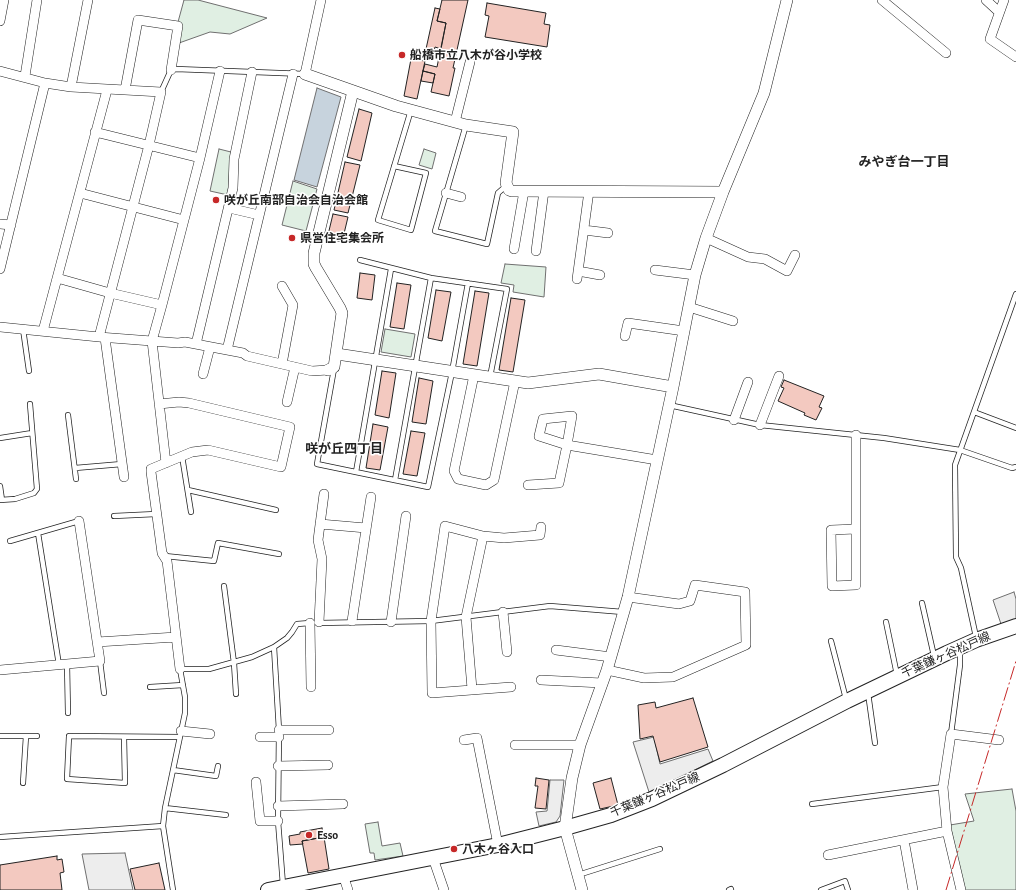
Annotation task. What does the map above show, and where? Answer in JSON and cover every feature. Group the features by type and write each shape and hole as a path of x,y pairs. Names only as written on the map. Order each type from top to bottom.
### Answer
{"main road":[{"name":"千葉鎌ヶ谷松戸線","path":"268,890 498,844 611,815 652,799 723,765 934,658 976,640 1016,626"}],"street":[{"path":"0,21 4,0"},
{"path":"25,76 37,0"},
{"path":"71,86 88,0"},
{"path":"320,0 305,74 411,110 461,123 512,132 507,186 509,190 723,192"},
{"path":"582,890 565,828 572,778 580,745 607,670 628,597 695,275 706,238 723,192 764,93 788,0"},
{"path":"882,0 946,53"},
{"path":"986,0 999,12"},
{"path":"1004,0 990,39 1016,57"},
{"path":"125,90 138,20 178,26 171,70"},
{"path":"461,123 470,62"},
{"path":"0,71 25,76 45,83 107,90 161,92 149,145 110,293 102,337 124,478"},
{"path":"166,463 152,341 200,158 220,71"},
{"path":"196,344 229,208 233,188 234,159 252,72"},
{"path":"227,350 293,74"},
{"path":"0,268 45,83"},
{"path":"43,331 107,90"},
{"path":"0,327 102,337 178,343 185,342 227,350 312,371 331,368 337,354 342,313 316,268 314,253 353,91"},
{"path":"95,132 200,158"},
{"path":"514,249 524,191"},
{"path":"536,251 544,191"},
{"path":"589,191 577,275 600,274"},
{"path":"80,193 184,220"},
{"path":"446,193 461,197"},
{"path":"229,208 259,215"},
{"path":"0,224 11,225"},
{"path":"584,230 608,233"},
{"path":"706,238 748,257 765,260 787,271 795,255"},
{"path":"655,270 695,275"},
{"path":"57,278 110,293 162,305"},
{"path":"282,286 294,305 282,364"},
{"path":"689,307 732,321"},
{"path":"625,336 628,323 684,331"},
{"path":"203,374 210,347"},
{"path":"337,354 528,383 599,374 673,386"},
{"path":"287,402 295,367"},
{"path":"474,375 454,471 458,479 486,485 494,480 515,381"},
{"path":"760,425 779,376"},
{"path":"734,420 748,382"},
{"path":"159,404 179,402 189,403 290,427 281,467 208,450 192,452 151,469 162,553 167,561 180,669"},
{"path":"856,435 856,528 856,585 832,586 831,530 856,528"},
{"path":"528,485 559,483 567,445 656,460"},
{"path":"311,687 314,623 322,559 318,540 324,494"},
{"path":"352,621 371,497"},
{"path":"391,622 406,516"},
{"path":"0,670 100,661 79,521"},
{"path":"320,524 366,528"},
{"path":"511,687 432,693 431,621 445,526 483,536 504,538 540,535 541,527"},
{"path":"472,689 466,617 483,536"},
{"path":"607,670 644,678 673,677 746,644 745,592 695,585 690,601 679,604 628,597"},
{"path":"503,612 507,652"},
{"path":"97,642 176,637"},
{"path":"556,650 611,657"},
{"path":"541,680 602,683"},
{"path":"260,737 329,730"},
{"path":"181,734 210,734"},
{"path":"961,890 947,831 943,787 951,734 999,740"},
{"path":"464,740 477,738 498,844"},
{"path":"515,745 580,745"},
{"path":"278,766 328,766"},
{"path":"256,782 260,821 278,821"},
{"path":"278,806 343,804"},
{"path":"828,855 947,831"},
{"path":"904,840 913,890"},
{"path":"433,858 444,890"},
{"path":"343,875 348,890"}],"lane":[{"path":"161,92 171,70 305,74"},
{"path":"394,166 426,173 411,230 378,220 394,166 411,110"},
{"path":"461,123 446,193 435,232 487,244 498,193 507,186"},
{"path":"360,260 430,278 507,289 490,377"},
{"path":"356,472 391,269"},
{"path":"395,480 430,278"},
{"path":"331,368 316,464 428,487 452,372 468,283"},
{"path":"976,640 961,568 956,557 956,465 1016,294"},
{"path":"23,329 29,371"},
{"path":"0,486 1,500 15,499 34,493 37,489 30,404"},
{"path":"669,405 760,425 856,435 960,450 1012,468 1016,467"},
{"path":"974,412 1016,428"},
{"path":"68,415 76,479"},
{"path":"0,438 32,434"},
{"path":"182,456 191,512"},
{"path":"75,468 122,464"},
{"path":"188,490 276,510"},
{"path":"114,516 156,514"},
{"path":"10,541 79,521"},
{"path":"38,533 63,665 68,713"},
{"path":"163,555 214,561 218,543 279,554"},
{"path":"224,586 234,663 236,694"},
{"path":"922,603 934,658"},
{"path":"173,890 163,826 165,808 185,713 185,697 180,669 209,669 234,663 274,647 287,638 296,624 352,621 431,621 550,606 623,612"},
{"path":"886,622 898,676"},
{"path":"831,641 847,701"},
{"path":"274,647 279,734 278,821 284,887"},
{"path":"951,734 960,665 960,647"},
{"path":"100,661 104,693"},
{"path":"150,687 183,685"},
{"path":"868,691 875,743"},
{"path":"124,737 125,783 67,779 69,736 124,737 181,734"},
{"path":"0,736 37,736"},
{"path":"23,784 26,736"},
{"path":"173,770 216,776 218,766"},
{"path":"812,804 943,787"},
{"path":"165,808 226,815"},
{"path":"0,837 163,826"},
{"path":"578,876 660,849"},
{"path":"822,890 845,881 848,890"},
{"path":"822,890 827,890"}],"green space":[{"path":"184,0 198,0 267,18 230,34 210,32 179,43 178,22"},
{"path":"219,149 231,152 228,195 210,191"},
{"path":"424,149 436,153 432,169 419,165"},
{"path":"293,181 317,189 306,231 282,225"},
{"path":"505,264 546,267 544,297 513,292 514,285 501,283"},
{"path":"385,329 415,334 411,357 381,352"},
{"path":"1012,789 1016,811 1016,890 964,890 950,825 974,821 965,794"},
{"path":"378,822 382,846 400,843 403,856 375,860 374,853 370,853 365,824"}],"shaded area":[{"path":"317,88 341,97 317,187 294,180"},
{"path":"1014,592 1016,599 1016,619 1001,624 993,600"},
{"path":"654,737 660,764 708,749 713,761 649,792 633,742"},
{"path":"550,780 564,780 560,816 556,822 539,826 536,812 547,811"},
{"path":"125,853 133,890 89,890 82,854"}],"building":[{"path":"442,0 468,0 453,68 455,68 449,96 431,92 435,74 423,71 425,64 437,67 446,23 437,21"},
{"path":"487,3 546,13 544,24 550,25 547,47 485,37 489,16 485,15"},
{"path":"435,8 440,9 437,21 446,23 441,49 435,47 434,51 426,49"},
{"path":"411,59 425,61 417,99 404,96"},
{"path":"423,71 435,74 433,83 421,81"},
{"path":"359,109 372,113 361,161 347,157"},
{"path":"345,162 360,165 348,213 334,210"},
{"path":"333,214 348,217 342,242 327,239"},
{"path":"360,273 375,275 372,300 357,298"},
{"path":"397,283 411,285 404,329 390,327"},
{"path":"436,290 451,292 442,341 428,338"},
{"path":"475,291 489,293 477,366 463,364"},
{"path":"511,298 525,300 513,372 499,370"},
{"path":"382,371 396,373 389,418 375,415"},
{"path":"419,378 433,381 426,424 412,422"},
{"path":"784,380 824,396 819,407 822,408 816,420 804,415 805,413 778,401 784,388 781,387"},
{"path":"373,424 388,427 380,470 366,468"},
{"path":"411,431 425,433 417,476 403,474"},
{"path":"693,698 708,747 660,762 653,736 640,739 638,705 655,702 656,708"},
{"path":"536,778 549,780 546,809 535,808 538,786 535,786"},
{"path":"611,778 618,805 600,809 593,783"},
{"path":"322,828 324,837 302,841 303,844 290,845 289,836 300,834 300,832"},
{"path":"324,837 329,869 308,873 302,841"},
{"path":"57,856 57,860 62,859 64,872 60,873 62,890 0,890 0,865"},
{"path":"159,863 165,890 135,890 130,869"}],"power":[{"path":"946,890 1016,661"}],"place":[{"name":"船橋市立八木が谷小学校","path":"402,55"},
{"name":"咲が丘南部自治会自治会館","path":"216,200"},
{"name":"県営住宅集会所","path":"292,238"},
{"name":"Esso","path":"309,835"},
{"name":"八木ヶ谷入口","path":"454,849"}],"district":[{"name":"みやぎ台一丁目","path":"904,162"},
{"name":"咲が丘四丁目","path":"344,449"}]}
